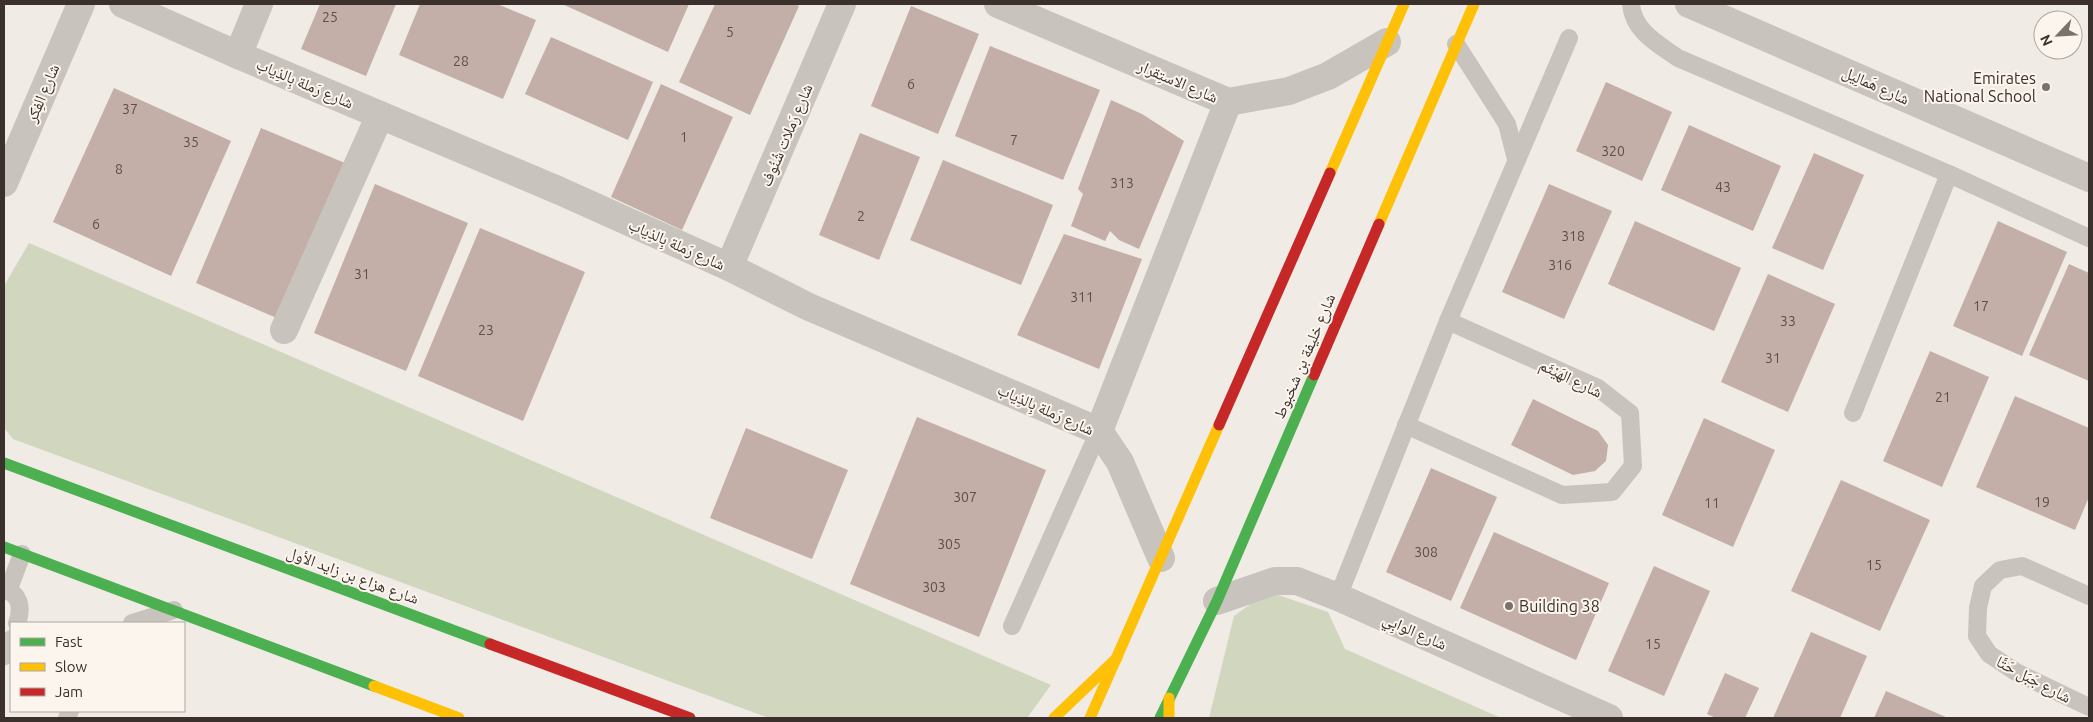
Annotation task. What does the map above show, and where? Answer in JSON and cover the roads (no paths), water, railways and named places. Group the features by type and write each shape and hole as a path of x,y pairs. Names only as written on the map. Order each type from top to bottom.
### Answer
{"main road":[{"path":"1090,718 1404,4"},
{"name":"شارع خليفة بن شخبوط","path":"1160,718 1216,601 1474,4"},
{"name":"شارع هزاع بن زايد الأول","path":"4,463 690,718"},
{"path":"4,547 459,718"},
{"path":"1054,718 1117,658"},
{"path":"1169,698 1169,718"}],"street":[{"name":"شارع الفِكر","path":"4,183 81,4"},
{"name":"شارع رَملة بِالذِياب","path":"123,4 238,55 560,191 729,267 810,307 1099,431 1120,462 1161,558"},
{"path":"238,55 259,4"},
{"name":"شارع رَملات شُنُوف","path":"729,267 842,4"},
{"name":"شارع الاستِقرار","path":"998,4 1228,102 1289,91 1328,76 1387,42"},
{"name":"شارع هَمالِيل","path":"1690,4 2089,178"},
{"path":"1099,431 1228,102"},
{"path":"284,330 380,115"},
{"name":"شارع الوابِي","path":"1216,601 1275,581 1297,581 1338,597 1609,718"}],"lane":[{"path":"1631,4 1632,16 1647,36 1678,58 1949,174 2089,238"},
{"path":"1338,597 1448,322 1569,38"},
{"path":"1456,44 1507,124 1516,159"},
{"path":"1853,413 1949,174"},
{"name":"شارع الهَيْثَم","path":"1406,425 1562,495 1612,492 1633,466 1630,413 1598,388 1448,322"},
{"path":"1012,626 1099,431"},
{"path":"17,622 21,609 18,600 6,590 22,554"},
{"name":"شارع جَبَل حَتَّا","path":"2089,596 2022,566 2000,570 1983,586 1978,608 1977,636 1989,654 2009,668 2089,707"},
{"path":"135,622 174,610"},
{"path":"5,656 10,642"}],"place":[{"name":"Emirates National School","path":"2046,87"},
{"name":"Building 38","path":"1509,606"}]}
